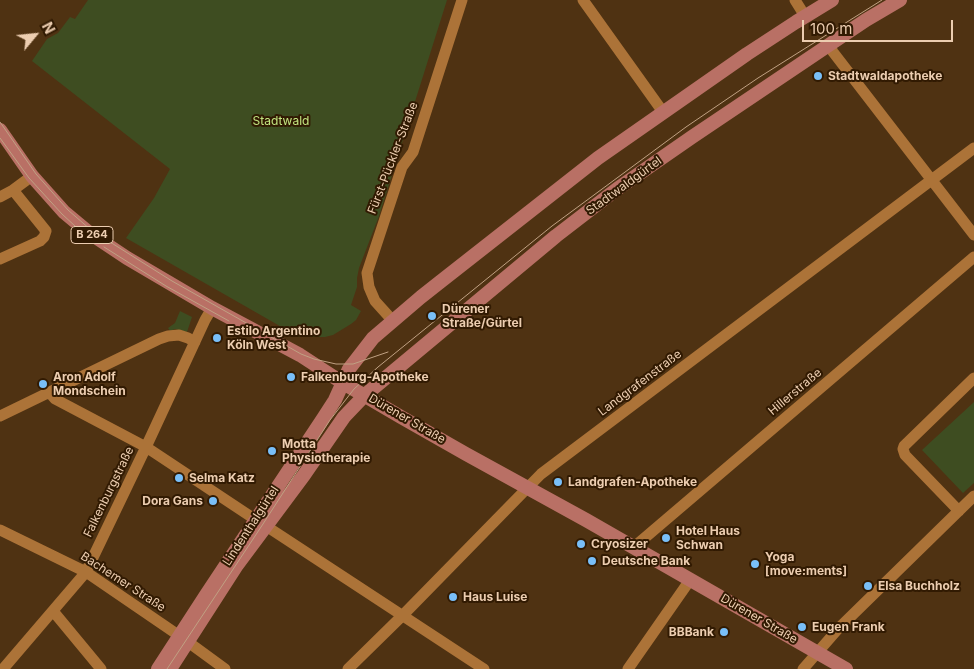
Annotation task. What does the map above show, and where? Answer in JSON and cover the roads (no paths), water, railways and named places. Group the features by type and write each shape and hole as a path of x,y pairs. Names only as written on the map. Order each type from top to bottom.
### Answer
{"main road":[{"path":"343,383 349,369 368,342 420,297 598,158 747,54 832,0"},
{"name":"Stadtwaldgürtel","path":"364,395 556,236 617,189 866,20 900,0"},
{"name":"Dürener Straße","path":"0,130 32,176 64,212 88,232 168,283 300,355 343,383 466,454 528,487 846,669"},
{"name":"Lindenthalgürtel","path":"158,669 183,639 238,565 335,400 343,383"},
{"name":"Lindenthalgürtel","path":"261,523 304,475 344,417 364,395"},
{"name":"Lindenthalgürtel","path":"170,669 183,639"}],"street":[{"name":"Fürst-Pückler-Straße","path":"392,321 375,300 369,287 367,273 402,167 413,152 462,0"},
{"path":"583,0 663,112"},
{"path":"795,0 805,16"},
{"path":"829,45 974,234"},
{"name":"Landgrafenstraße","path":"348,669 541,474 974,148"},
{"path":"0,197 32,176"},
{"path":"0,260 40,241 46,231 13,190"},
{"name":"Hillerstraße","path":"634,547 974,257"},
{"name":"Falkenburgstraße","path":"3,669 86,572 212,308"},
{"path":"0,416 159,339 179,335 195,342"},
{"path":"959,511 905,454 903,449 974,378"},
{"path":"49,392 55,399 146,447 484,669"},
{"path":"803,669 838,630 974,496"},
{"name":"Bachemer Straße","path":"0,530 86,572 225,669"},
{"path":"628,669 690,580"},
{"path":"53,611 100,669"}],"tram line":[{"path":"167,669 330,420 354,389 378,367 552,226 686,127 758,78 882,0"},
{"path":"0,122 36,174 68,210 91,230 172,281 301,354 314,359 336,364 353,364 388,352"},
{"path":"0,138 29,178 76,227"},
{"path":"104,247 166,286 229,321"}],"place":[{"name":"Stadtwaldapotheke","path":"818,76"},
{"name":"Dürener Straße/Gürtel","path":"432,316"},
{"name":"Estilo Argentino Köln West","path":"217,338"},
{"name":"Falkenburg-Apotheke","path":"291,377"},
{"name":"Aron Adolf Mondschein","path":"43,384"},
{"name":"Motta Physiotherapie","path":"272,451"},
{"name":"Selma Katz","path":"179,478"},
{"name":"Landgrafen-Apotheke","path":"558,482"},
{"name":"Dora Gans","path":"213,501"},
{"name":"Hotel Haus Schwan","path":"666,538"},
{"name":"Cryosizer","path":"581,544"},
{"name":"Deutsche Bank","path":"592,561"},
{"name":"Yoga [move:ments]","path":"755,564"},
{"name":"Elsa Buchholz","path":"868,586"},
{"name":"Haus Luise","path":"453,597"},
{"name":"Eugen Frank","path":"802,627"},
{"name":"BBBank","path":"724,632"}],"park label":[{"name":"Stadtwald","path":"281,121"}]}
